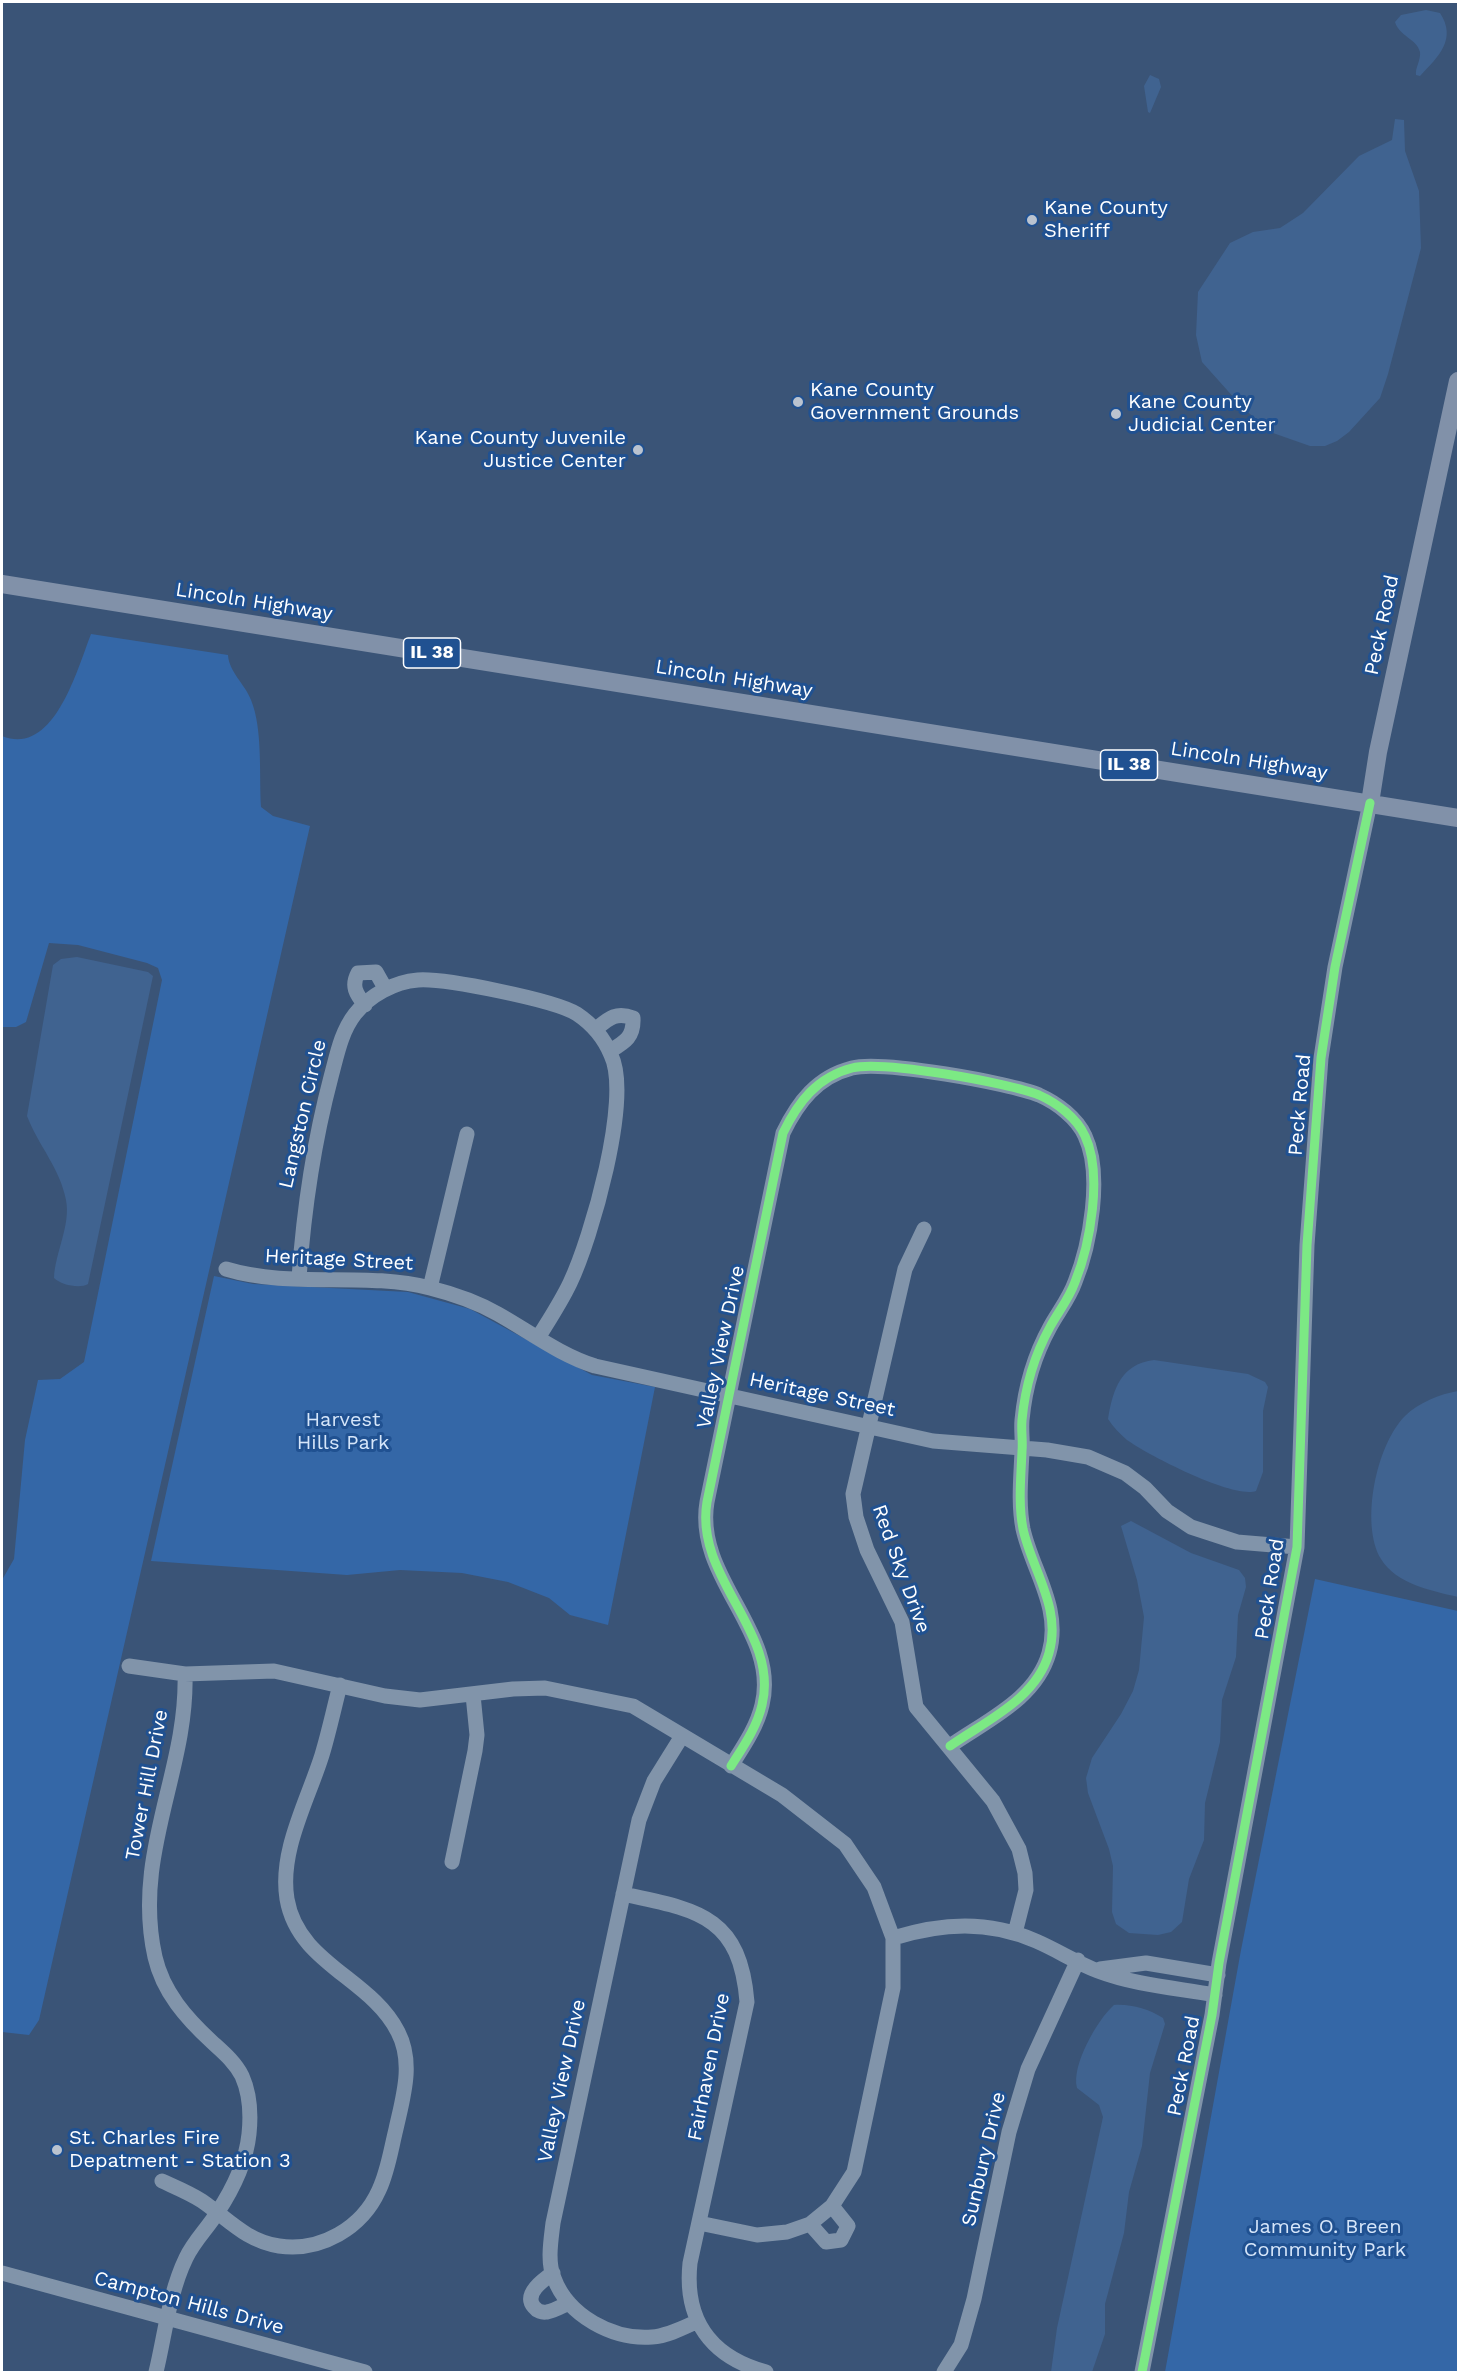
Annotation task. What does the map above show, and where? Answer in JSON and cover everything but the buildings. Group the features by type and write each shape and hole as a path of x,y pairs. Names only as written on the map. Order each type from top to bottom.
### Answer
{"main road":[{"name":"Peck Road","path":"1370,803 1380,742 1458,381"},
{"name":"Lincoln Highway","path":"2,584 1458,818"}],"street":[{"name":"Peck Road","path":"1142,2373 1215,1995 1297,1547 1307,1245 1322,1056 1335,967 1370,803"},
{"path":"365,1005 354,989 354,981 358,973 376,972 385,988"},
{"name":"Langston Circle","path":"299,1278 306,1187 343,1034 356,1013 385,988 418,980 468,986 553,1003 576,1013 596,1029 610,1051 618,1079 618,1099 600,1193 587,1240 570,1283 538,1338"},
{"path":"596,1029 613,1015 633,1018 633,1031 626,1041 610,1051"},
{"name":"Valley View Drive","path":"731,1766 756,1724 765,1687 759,1653 717,1568 705,1531 707,1502 783,1133 795,1108 811,1090 829,1077 865,1065 888,1066 969,1080 1030,1092 1050,1101 1076,1121 1086,1137 1095,1184 1083,1259 1065,1304 1037,1352 1028,1384 1022,1422 1020,1508 1024,1530 1051,1611 1049,1652 1040,1673 1026,1693 950,1746"},
{"path":"430,1288 467,1134"},
{"name":"Red Sky Drive","path":"924,1229 905,1269 853,1494 856,1517 867,1550 902,1623 916,1707 993,1801 1018,1850 1026,1890 1016,1933"},
{"name":"Heritage Street","path":"226,1269 253,1276 382,1281 430,1288 484,1306 572,1357 595,1366 933,1441 1074,1454 1103,1462 1139,1483 1167,1511 1183,1522 1214,1536 1237,1542 1297,1547"},
{"path":"129,1666 185,1674 274,1671 409,1699 430,1700 529,1688 569,1692 633,1706 782,1795 845,1844 874,1887 893,1938 893,1988 857,2163 850,2180 832,2206 810,2224 787,2232 757,2235 699,2223"},
{"name":"Tower Hill Drive","path":"156,2373 185,2261 192,2247 217,2214 237,2178 246,2157 249,2133 248,2092 235,2065 189,2021 169,1993 158,1969 152,1938 150,1880 153,1848 184,1716 185,1674"},
{"path":"162,2181 202,2201 244,2234 279,2246 312,2244 342,2233 365,2212 379,2190 403,2101 406,2061 398,2033 385,2012 308,1945 297,1929 286,1894 287,1871 298,1819 323,1752 340,1685"},
{"path":"452,1862 476,1743 473,1695"},
{"name":"Valley View Drive","path":"682,1736 645,1800 553,2223 550,2249 553,2273 569,2303 588,2319 608,2330 628,2336 653,2337 696,2322"},
{"name":"Fairhaven Drive","path":"623,1894 686,1907 707,1918 723,1932 736,1951 744,1972 747,2002 699,2223 688,2288 696,2322"},
{"path":"893,1938 922,1929 964,1924 1016,1933 1096,1970 1126,1979 1215,1995"},
{"name":"Sunbury Drive","path":"945,2372 960,2345 974,2299 1009,2132 1028,2068 1078,1960"},
{"path":"1096,1970 1146,1963 1218,1975"},
{"path":"810,2224 826,2242 841,2240 848,2226 832,2206"},
{"name":"Campton Hills Drive","path":"2,2273 365,2373"},
{"path":"553,2273 534,2291 531,2304 535,2309 546,2313 569,2303"},
{"path":"696,2322 725,2354 745,2366 766,2373"}],"green space":[{"path":"91,634 228,655 231,667 248,694 255,712 259,738 261,807 273,816 310,826 39,2020 29,2035 2,2032 2,1580 14,1559 25,1440 38,1380 60,1379 84,1362 162,980 158,968 147,963 78,945 49,943 26,1022 16,1027 2,1027 2,736 20,739 36,734 49,722 61,706 70,688"},
{"name":"Harvest Hills Park","path":"214,1276 253,1284 408,1292 470,1309 592,1375 655,1387 608,1625 570,1615 549,1598 508,1582 462,1573 400,1570 347,1575 151,1561"},
{"name":"James O. Breen Community Park","path":"1315,1579 1458,1611 1458,2372 1165,2372 1241,1950"}],"shaded area":[{"path":"1426,10 1440,13 1447,31 1444,47 1420,76 1416,75 1416,70 1420,52 1415,44 1400,31 1395,22 1401,15"},
{"path":"1150,75 1159,79 1161,87 1150,113 1144,86"},
{"path":"1395,119 1404,120 1405,151 1419,191 1421,248 1380,398 1349,432 1337,441 1325,446 1310,446 1273,433 1244,409 1202,362 1196,335 1198,292 1230,243 1253,232 1280,228 1303,213 1359,156 1392,140"},
{"path":"77,957 148,972 153,976 88,1284 80,1286 66,1284 54,1278 65,1229 66,1200 59,1177 27,1116 53,965 61,959"},
{"path":"1154,1360 1248,1374 1265,1382 1268,1387 1263,1411 1263,1472 1256,1491 1245,1492 1229,1489 1171,1465 1127,1440 1112,1425 1108,1419 1120,1380 1134,1367"},
{"path":"1458,1391 1458,1597 1416,1585 1396,1575 1388,1568 1381,1559 1375,1544 1372,1506 1379,1465 1395,1429 1416,1407 1444,1394"},
{"path":"1131,1521 1191,1553 1239,1570 1245,1578 1246,1587 1238,1615 1236,1657 1222,1700 1220,1742 1205,1803 1204,1840 1189,1879 1182,1922 1171,1932 1158,1935 1129,1933 1116,1924 1112,1912 1113,1866 1088,1793 1086,1778 1092,1758 1133,1691 1139,1670 1144,1617 1137,1580 1121,1526"},
{"path":"1114,2005 1127,2005 1146,2010 1163,2018 1165,2024 1150,2073 1142,2146 1129,2192 1124,2233 1105,2304 1105,2334 1092,2372 1051,2372 1057,2328 1103,2117 1099,2105 1077,2088 1076,2079 1082,2056 1093,2032"}],"cycle path":[{"path":"1142,2372 1212,2015 1219,1963 1297,1547 1307,1245 1321,1058 1335,967 1370,803"},
{"path":"731,1766 757,1721 762,1705 764,1678 759,1653 749,1629 713,1556 706,1530 707,1502 783,1133 802,1101 819,1084 840,1072 867,1066 946,1074 1039,1095 1053,1102 1077,1123 1085,1136 1093,1170 1094,1189 1090,1230 1080,1267 1070,1294 1044,1338 1035,1361 1025,1396 1022,1420 1021,1519 1027,1544 1049,1605 1052,1620 1049,1653 1043,1669 1022,1696 950,1746"}],"place":[{"name":"Kane County Sheriff","path":"1032,220"},
{"name":"Kane County Government Grounds","path":"798,402"},
{"name":"Kane County Judicial Center","path":"1116,414"},
{"name":"Kane County Juvenile Justice Center","path":"638,450"},
{"name":"St. Charles Fire Depatment - Station 3","path":"57,2150"}]}
